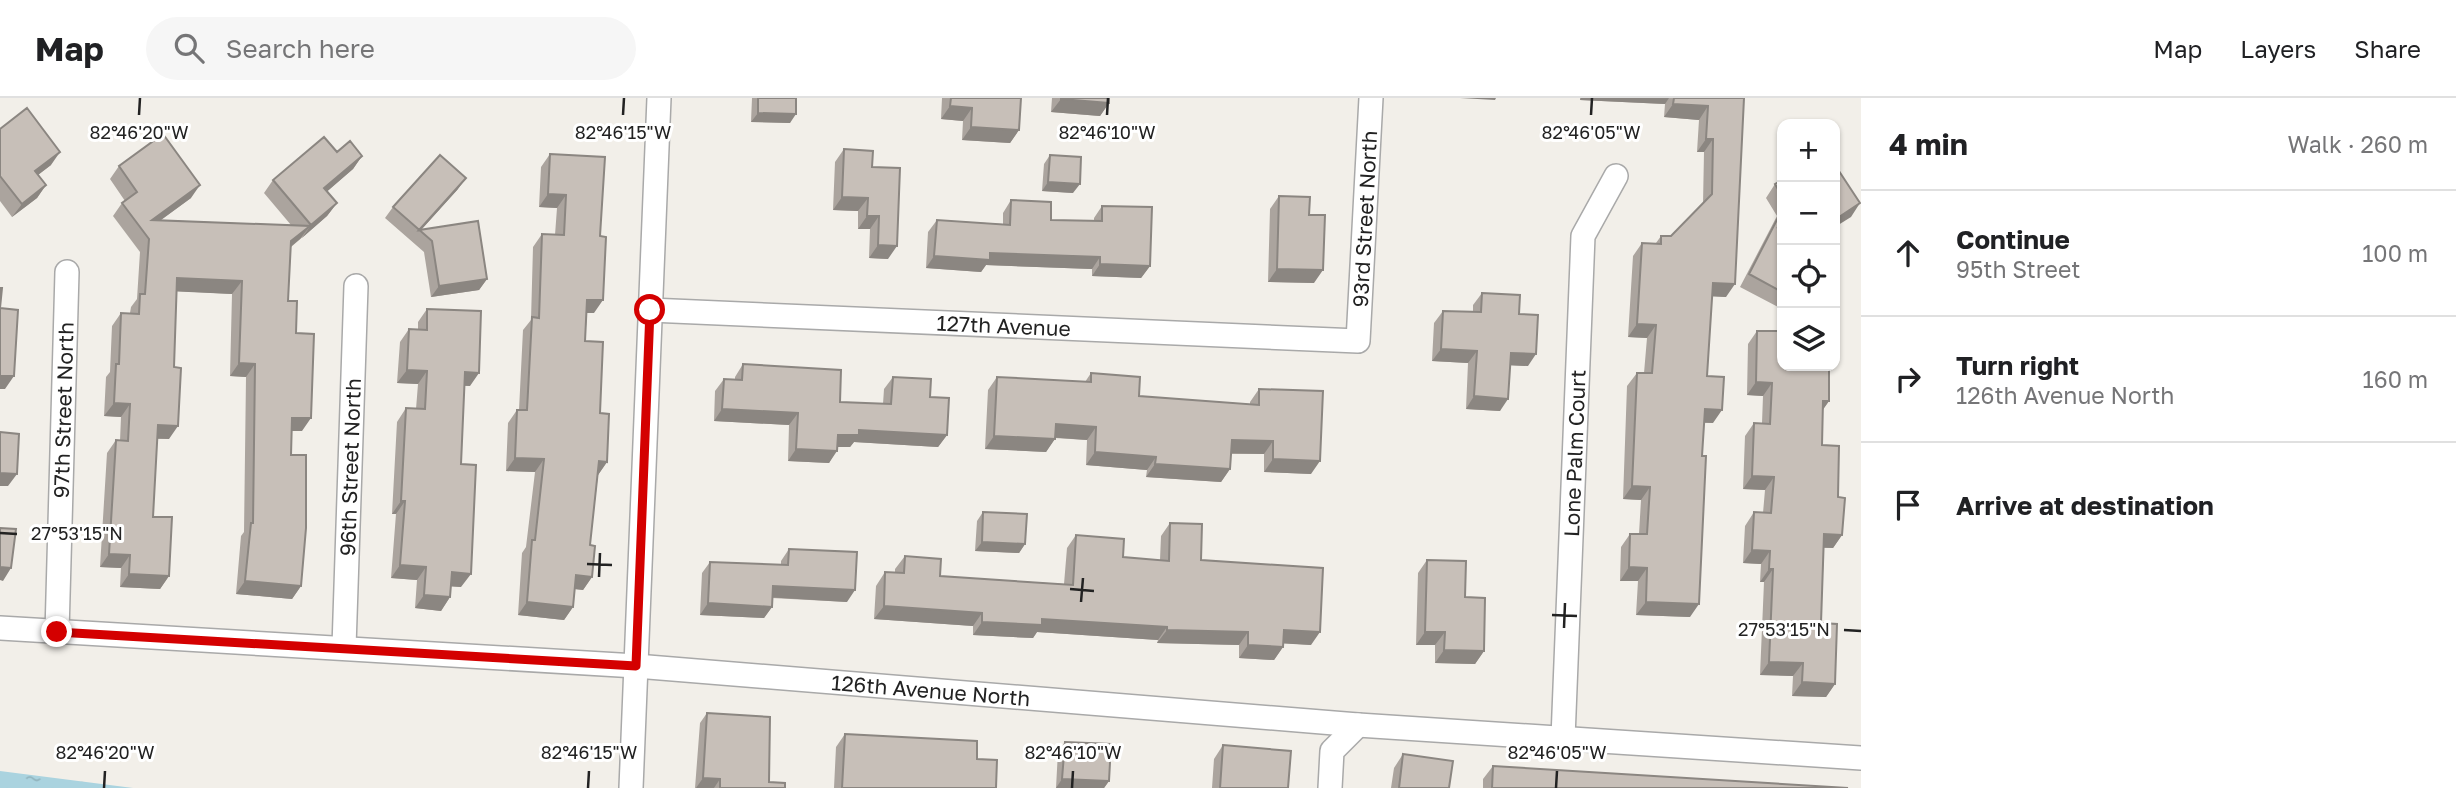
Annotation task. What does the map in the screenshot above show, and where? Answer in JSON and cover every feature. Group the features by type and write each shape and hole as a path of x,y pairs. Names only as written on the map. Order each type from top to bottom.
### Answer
{"street":[{"path":"631,788 659,98"},
{"name":"93rd Street North","path":"1358,341 1371,98"},
{"name":"Lone Palm Court","path":"1563,738 1583,236 1616,176"},
{"name":"97th Street North","path":"57,632 67,272"},
{"name":"96th Street North","path":"344,647 356,286"},
{"name":"127th Avenue","path":"650,310 1358,341"},
{"name":"126th Avenue North","path":"0,628 636,666 1358,725 1861,758"},
{"path":"1330,788 1332,751 1358,725"}],"water":[{"path":"0,771 133,788 0,788"}],"building":[{"path":"758,98 796,98 796,114 758,113"},
{"path":"951,98 1021,98 1019,130 971,127 972,108 950,106"},
{"path":"1109,98 1109,103 1061,99"},
{"path":"1674,98 1744,98 1735,284 1713,283 1707,376 1724,377 1722,410 1705,409 1702,456 1706,456 1699,604 1646,602 1647,568 1629,567 1630,534 1647,534 1650,487 1632,486 1637,373 1652,373 1656,325 1637,324 1642,243 1661,244 1661,236 1671,236 1712,194 1713,139 1706,139 1708,106 1673,104"},
{"path":"27,108 60,152 35,171 46,185 22,204 0,176 0,129"},
{"path":"163,134 200,185 152,220 310,226 291,241 288,301 297,301 296,333 314,334 311,418 292,418 291,455 306,455 306,528 301,586 245,581 253,523 255,364 239,363 242,281 177,278 174,367 181,368 178,426 158,425 153,517 172,517 169,576 129,574 130,555 109,554 116,440 128,441 130,404 114,403 121,313 139,314 140,294 145,294 149,239 122,203 137,192 119,166"},
{"path":"324,137 337,152 350,141 362,156 324,188 337,203 311,225 273,180"},
{"path":"844,149 873,151 872,167 900,168 897,246 878,245 879,216 867,216 868,198 842,197"},
{"path":"550,154 605,157 600,236 606,237 603,300 587,300 585,341 603,342 600,413 609,414 607,462 599,461 590,545 595,546 592,577 576,575 573,607 527,602 532,540 535,540 544,459 515,458 517,410 527,410 532,317 539,318 542,234 564,235 566,195 548,194"},
{"path":"440,155 466,178 419,230 393,207"},
{"path":"1050,155 1081,157 1080,184 1048,182"},
{"path":"1840,173 1860,203 1840,216"},
{"path":"1279,196 1310,197 1309,215 1325,215 1323,270 1277,269"},
{"path":"1011,200 1051,202 1051,220 1102,221 1102,206 1152,207 1150,266 1100,264 1100,257 990,253 990,260 934,256 937,220 1010,225"},
{"path":"1777,220 1777,289 1749,274"},
{"path":"478,221 487,279 439,286 432,241 419,230"},
{"path":"1482,293 1520,295 1519,314 1538,315 1536,354 1511,353 1508,399 1474,396 1477,351 1441,349 1443,311 1481,312"},
{"path":"0,308 18,310 14,376 0,376"},
{"path":"427,309 481,311 479,373 465,372 461,464 476,465 471,574 452,572 450,597 424,595 426,567 400,565 405,501 401,501 406,408 425,409 427,371 407,370 409,329 427,330"},
{"path":"1757,331 1777,331 1777,371 1829,371 1829,401 1823,401 1822,445 1839,446 1838,497 1845,498 1842,535 1824,534 1821,623 1837,624 1835,684 1802,682 1803,663 1769,662 1773,569 1769,569 1770,551 1752,550 1754,512 1771,513 1774,477 1752,476 1754,423 1770,424 1772,383 1756,382"},
{"path":"743,364 841,370 840,402 891,404 893,377 931,379 930,397 949,398 947,435 859,430 859,435 838,435 837,451 796,449 798,413 722,409 724,379 742,380"},
{"path":"1091,373 1140,377 1139,396 1259,405 1259,389 1323,391 1320,461 1273,459 1273,441 1232,440 1230,469 1155,464 1156,457 1095,452 1096,427 1056,424 1055,439 994,436 997,377 1091,382"},
{"path":"0,432 19,434 17,474 0,473"},
{"path":"983,512 1027,514 1025,544 982,542"},
{"path":"1170,523 1202,524 1201,560 1323,568 1320,632 1284,630 1283,647 1248,645 1248,632 1167,630 1167,627 1042,619 1042,625 982,622 982,613 884,606 885,572 904,573 905,556 941,559 940,576 1073,585 1076,535 1124,539 1123,557 1169,561"},
{"path":"0,528 16,529 11,568 0,567"},
{"path":"789,549 857,552 855,590 773,586 772,607 708,603 710,562 788,565"},
{"path":"1427,560 1466,561 1465,597 1485,598 1484,651 1444,650 1445,632 1425,632"},
{"path":"707,713 770,717 769,782 785,783 785,788 720,788 720,779 703,778"},
{"path":"845,734 977,741 977,759 997,760 996,788 842,788"},
{"path":"1065,742 1111,744 1109,781 1062,779"},
{"path":"1223,745 1291,751 1288,788 1220,788"},
{"path":"1403,754 1453,761 1449,788 1399,788"},
{"path":"1493,766 1848,788 1492,788"}],"route":[{"path":"57,632 636,666 650,310"}]}
